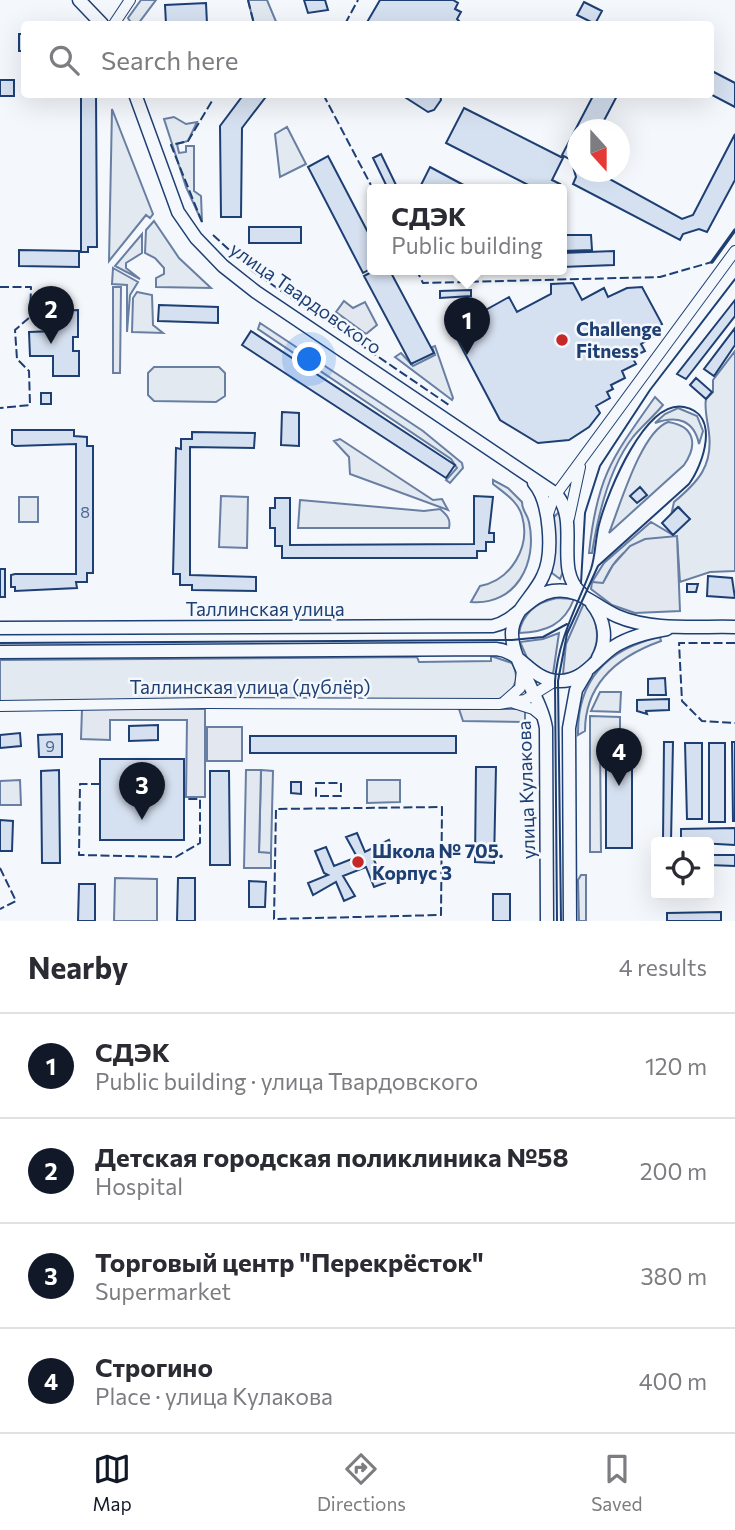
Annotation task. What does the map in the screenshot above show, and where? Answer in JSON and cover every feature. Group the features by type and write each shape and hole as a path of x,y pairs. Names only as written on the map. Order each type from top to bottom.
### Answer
{"main road":[{"path":"79,0 99,21"},
{"name":"улица Твардовского","path":"136,98 178,212 189,230 223,266 257,292 556,494 569,518 570,576 585,596"},
{"name":"улица Твардовского","path":"524,606 546,570 548,518 541,493 526,475"},
{"name":"Таллинская улица","path":"0,628 493,626 506,621 533,598 551,591 585,596 627,620 681,626 735,626"},
{"path":"570,921 569,728 576,690 603,650 600,616 585,596"},
{"path":"521,662 514,649 512,631 524,606"},
{"name":"Таллинская улица","path":"555,681 572,679 634,637 681,626"},
{"path":"0,652 496,649 509,652 536,676 555,681"},
{"name":"улица Кулакова","path":"521,662 544,718 548,921"}],"street":[{"path":"116,21 130,0"},
{"path":"548,518 556,494 735,251"},
{"path":"569,518 576,478 586,455"},
{"path":"499,705 509,700 520,688 521,662"},
{"name":"Таллинская улица (дублёр)","path":"0,706 203,703 499,705 536,695 555,681"},
{"path":"513,703 533,709 544,718"}],"shaded area":[{"path":"141,0 156,0 140,21 130,21 128,18"},
{"path":"248,0 267,0 276,21 253,21"},
{"path":"112,109 153,214 150,218 146,215 109,261"},
{"path":"174,117 186,124 197,122 188,141 177,144 179,153 186,152 186,146 194,146 194,191 201,196 202,222 186,187 164,119"},
{"path":"287,127 306,164 280,177 275,134"},
{"path":"154,221 179,258 211,288 156,287 156,278 164,274 164,268 155,258 145,253 146,230"},
{"path":"142,234 142,253 126,263 126,268 140,279 115,266"},
{"path":"113,268 138,282 130,295 127,332 127,285 112,284"},
{"path":"113,287 121,287 120,373 113,373"},
{"path":"137,292 152,295 153,325 163,333 132,332 133,298"},
{"path":"344,301 353,308 365,302 377,325 366,334 336,312"},
{"path":"260,323 423,431 462,463 463,468 450,483 446,480 457,468 451,459 258,329"},
{"path":"435,346 452,400 395,357 401,353 413,366 435,355 432,347"},
{"path":"735,351 735,571 710,572 680,582 677,537 652,540 632,547 616,561 603,584 592,582 604,563 651,522 673,535 689,519 679,507 672,511 674,502 697,480 706,464 710,445 706,399 713,392 713,380"},
{"path":"154,367 219,367 225,373 225,396 216,402 154,401 148,395 148,373"},
{"path":"655,397 663,405 633,437 617,463 601,508 592,553 589,553 597,505 609,469"},
{"path":"678,408 697,416 703,431 699,444 693,429 683,422 670,420 655,423"},
{"path":"668,422 689,432 692,444 688,458 684,465 609,533 640,454 658,429"},
{"path":"340,439 433,500 442,499 448,510 350,474 349,457 334,441"},
{"path":"493,480 508,488 522,502 529,522 530,552 520,579 511,589 500,597 471,602 480,586 491,583 509,569 521,550 524,539 520,511 510,498 493,484"},
{"path":"221,496 248,497 247,548 219,547"},
{"path":"19,497 38,497 38,522 19,522"},
{"path":"300,500 424,511 440,509 448,517 449,528 298,528"},
{"path":"559,512 563,572 560,579 552,573 553,518"},
{"path":"677,536 680,611 635,613 612,605 591,589 592,582 603,583 613,565 630,546 645,539"},
{"path":"557,598 574,599 559,621 546,629 519,633 524,619 532,609"},
{"path":"584,603 595,624 596,646 585,664 575,671 563,674 566,644"},
{"path":"559,633 553,674 549,674 528,660 520,642 543,639"},
{"path":"660,637 661,641 631,655 607,674 591,699 585,731 578,735 583,698 599,670 625,650"},
{"path":"491,656 512,663 516,675 512,689 497,700 0,701 0,660 417,657 419,662 491,661"},
{"path":"600,692 621,692 620,712 591,711"},
{"path":"82,709 205,709 205,797 186,797 187,720 110,720 110,740 81,739"},
{"path":"459,709 525,709 525,722 463,721"},
{"path":"590,716 620,717 620,741 600,741 601,852 590,852"},
{"path":"207,727 242,727 242,761 207,761"},
{"path":"246,770 261,770 259,852 271,853 271,868 244,868"},
{"path":"261,770 273,771 271,853 259,853"},
{"path":"20,780 21,805 0,805 0,781"},
{"path":"367,780 400,780 400,802 367,803"},
{"path":"581,875 586,875 586,921 579,921 578,880"},
{"path":"115,878 157,879 157,921 114,921"}],"building":[{"path":"304,0 325,0 328,10 308,13"},
{"path":"380,0 453,0 458,3 455,9 461,12 457,19 459,21 368,21"},
{"path":"584,2 602,11 597,21 589,21 577,15"},
{"path":"206,3 207,21 166,21 165,5"},
{"path":"19,34 21,34 21,51"},
{"path":"714,72 735,83 735,107 714,96"},
{"path":"0,80 14,80 14,96 0,96"},
{"path":"81,98 96,98 97,247 88,247 88,252 81,252"},
{"path":"241,98 265,98 242,128 241,217 221,217 220,126"},
{"path":"406,98 441,98 434,110 428,112"},
{"path":"592,98 616,98 605,119 581,119"},
{"path":"464,108 563,158 552,180 560,184 526,184 446,143"},
{"path":"735,134 735,180 707,232 699,229 683,234 680,240 573,184 615,182 682,219 693,215"},
{"path":"567,145 567,158 562,155"},
{"path":"381,154 396,184 386,184 373,158"},
{"path":"328,156 367,230 367,271 363,273 308,167"},
{"path":"430,167 462,184 422,184"},
{"path":"249,227 301,227 301,243 249,243"},
{"path":"567,235 591,235 592,250 567,251"},
{"path":"19,250 79,251 79,267 19,266"},
{"path":"614,251 614,265 567,267 567,253"},
{"path":"392,275 434,353 411,364 364,276"},
{"path":"573,283 582,300 604,288 608,297 627,288 642,287 662,324 651,330 655,336 641,344 645,351 632,357 636,364 622,371 625,378 611,385 613,389 607,392 610,398 596,406 600,413 589,427 569,440 538,443 500,420 454,333 468,326 466,321 509,297 517,312 551,294 551,284"},
{"path":"471,290 471,296 440,298 440,291"},
{"path":"735,300 735,316 686,379 677,374"},
{"path":"159,305 218,307 218,323 158,321"},
{"path":"78,310 78,337 73,337 73,351 79,351 79,376 53,376 53,356 30,356 29,332 55,331 55,311"},
{"path":"735,328 735,345 714,376 704,369"},
{"path":"251,331 455,465 446,478 242,345"},
{"path":"696,378 712,392 706,399 690,385"},
{"path":"41,393 51,393 51,404 41,404"},
{"path":"282,412 299,413 299,446 281,445"},
{"path":"12,430 74,430 74,436 87,437 87,446 93,446 93,573 87,573 87,582 76,582 77,588 15,591 15,587 11,587 11,575 15,574 76,574 76,444 15,446 12,444"},
{"path":"192,432 255,433 254,448 190,447 190,575 256,577 256,591 192,590 192,585 180,585 180,574 173,574 176,448 181,449 181,439 192,439"},
{"path":"640,487 647,495 637,503 630,496"},
{"path":"474,496 493,497 489,533 494,533 494,542 486,542 486,551 477,551 477,558 282,558 282,546 275,546 275,528 270,528 270,508 275,508 275,498 290,498 290,545 474,544"},
{"path":"678,507 690,519 673,535 662,523"},
{"path":"0,569 5,569 5,597 0,597"},
{"path":"708,576 732,578 735,598 707,596"},
{"path":"687,584 698,584 696,592 687,592"},
{"path":"665,678 666,695 648,695 648,679"},
{"path":"669,699 669,710 646,711 647,714 637,711 637,700"},
{"path":"158,725 158,740 129,741 129,726"},
{"path":"20,733 21,746 0,748 0,735"},
{"path":"62,734 62,757 39,757 38,735"},
{"path":"250,736 456,736 456,753 250,753"},
{"path":"664,742 673,742 671,837 663,837"},
{"path":"732,742 735,742 735,821 733,821"},
{"path":"685,743 702,743 702,819 687,819"},
{"path":"709,743 725,743 725,822 709,822"},
{"path":"100,759 184,759 184,840 100,840"},
{"path":"632,764 632,848 606,848 606,765"},
{"path":"476,767 496,767 494,863 475,862"},
{"path":"59,770 60,863 42,863 41,771"},
{"path":"210,771 229,771 230,865 210,865"},
{"path":"291,782 301,782 301,794 291,793"},
{"path":"0,820 13,821 12,851 0,851"},
{"path":"735,828 735,845 714,844 714,837 681,837 681,829"},
{"path":"357,833 365,852 389,840 393,850 373,858 385,883 374,887 366,867 343,876 355,896 344,901 336,882 313,895 308,883 328,875 324,873 315,851 326,847 334,866 357,857 346,837"},
{"path":"714,855 735,855 735,866 714,865"},
{"path":"178,878 195,878 195,921 177,921"},
{"path":"249,881 266,882 265,907 249,907"},
{"path":"79,884 95,884 95,921 78,921"},
{"path":"493,894 510,894 510,921 493,921"},
{"path":"721,912 721,921 667,921 667,913"}],"tram line":[{"path":"581,583 585,513 600,466 650,390 735,279"},
{"path":"557,921 555,681 560,651 591,569 600,521 630,450 656,417 670,408 684,407 695,412 706,429 703,453 694,476 689,484 598,566 567,634 558,681 561,921"},
{"path":"0,643 512,640 543,637 567,624"}],"fence":[{"path":"248,0 253,21"},
{"path":"347,21 358,0"},
{"path":"325,98 370,184"},
{"path":"202,222 171,145 188,141 212,101"},
{"path":"213,235 251,270 306,308"},
{"path":"419,275 423,283 660,277 712,262"},
{"path":"0,287 31,287 30,317 15,330 17,359 29,371 30,405 0,408"},
{"path":"317,315 449,405"},
{"path":"735,643 679,643 682,701 702,721 735,723"},
{"path":"316,783 341,783 341,796 316,796 316,783"},
{"path":"100,784 80,784 79,855 176,857 200,843 200,799 184,799"},
{"path":"442,807 441,915 274,919 276,809 442,807"},
{"path":"0,868 16,901 0,909"}],"wall":[{"path":"712,262 735,230"}],"place":[{"name":"Challenge Fitness","path":"562,340"},
{"name":"Детская городская поликлиника №58","path":"51,344"},
{"name":"СДЭК","path":"467,355"},
{"name":"Строгино","path":"619,786"},
{"name":"Торговый центр \"Перекрёсток\"","path":"142,820"},
{"name":"Школа № 705. Корпус 3","path":"358,862"}]}
